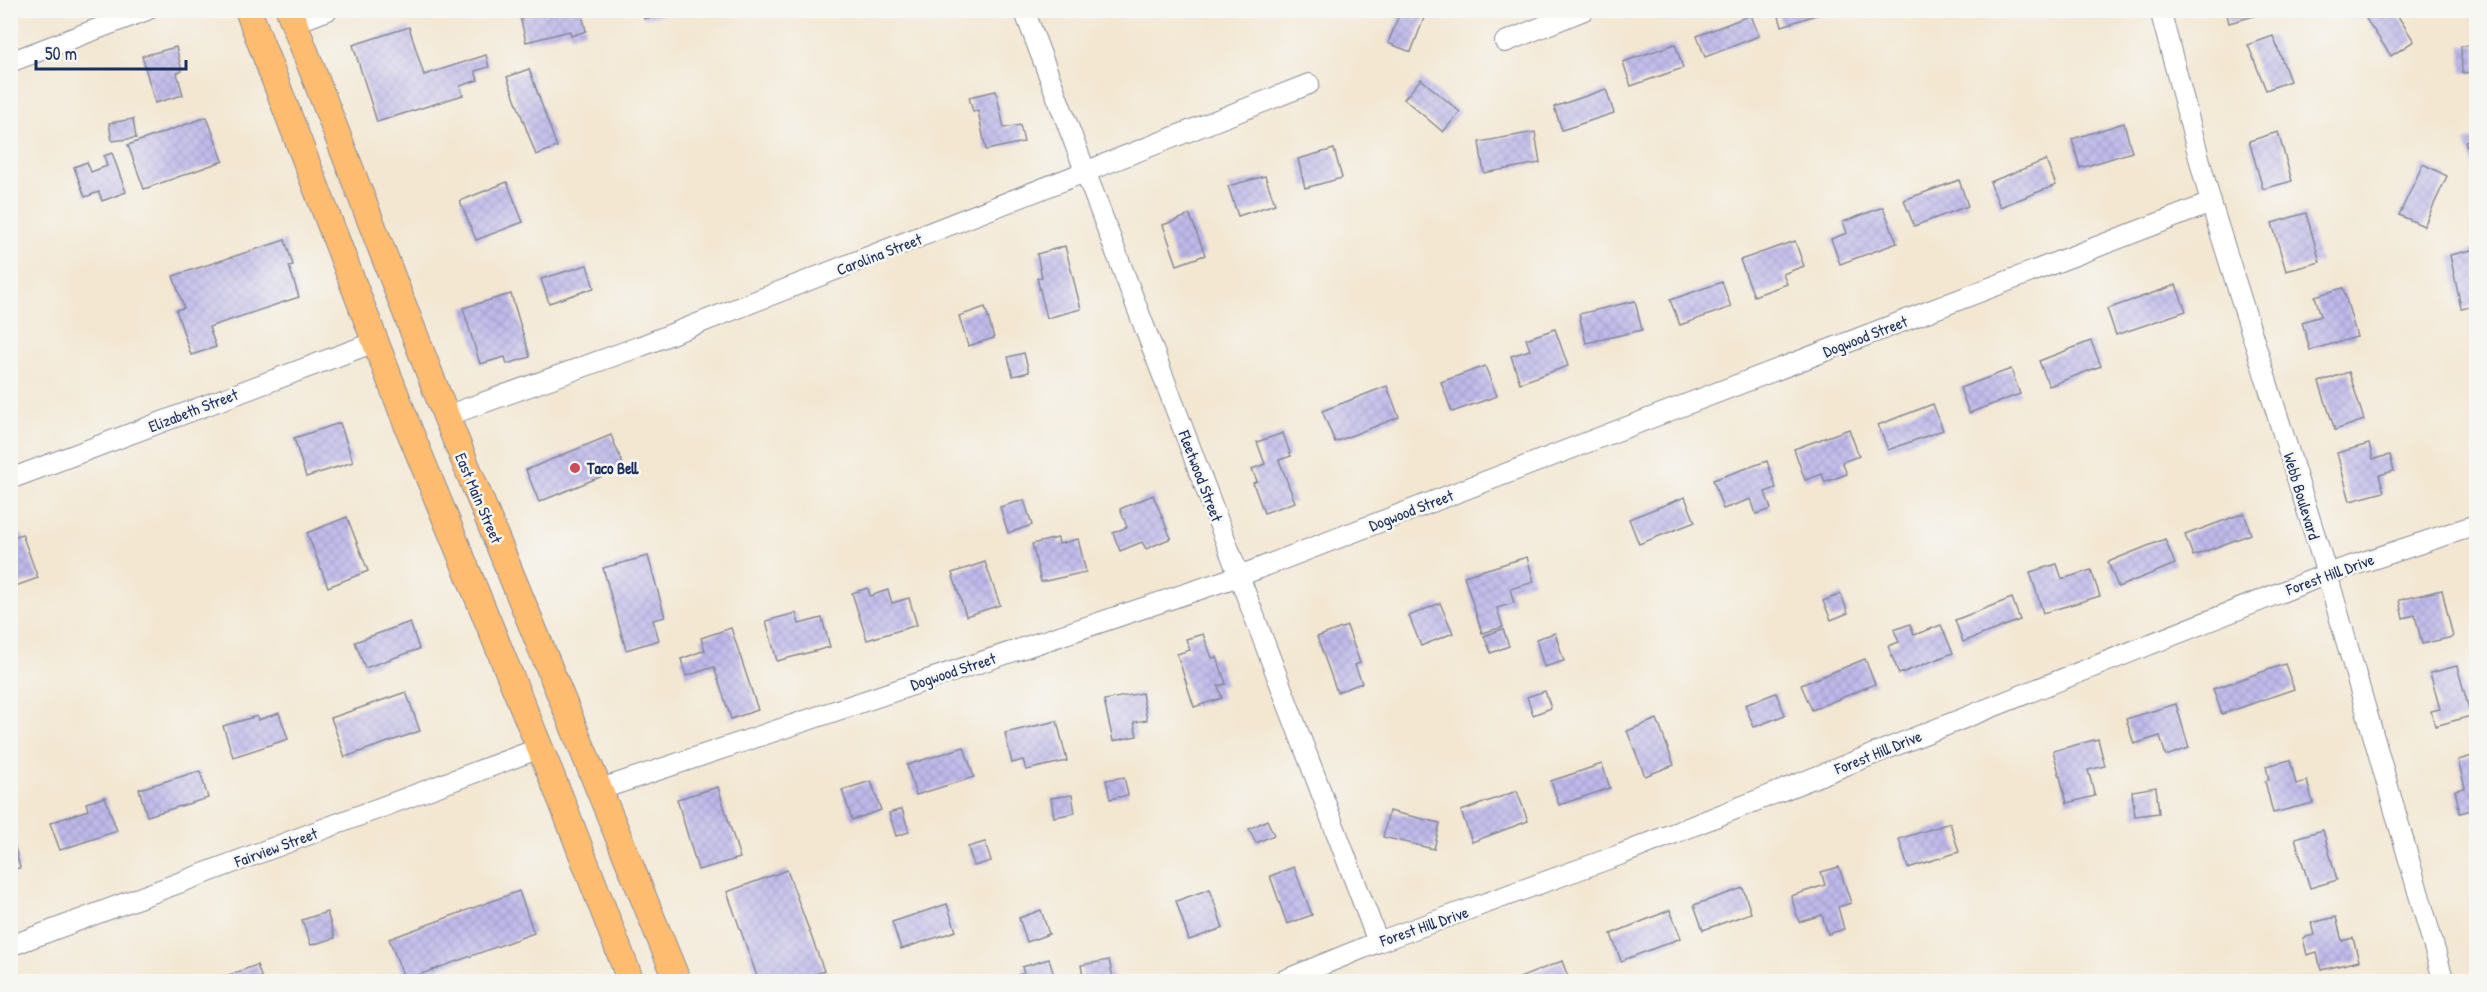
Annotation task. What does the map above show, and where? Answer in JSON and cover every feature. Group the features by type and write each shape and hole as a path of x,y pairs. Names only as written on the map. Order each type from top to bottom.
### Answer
{"main road":[{"path":"248,10 444,520 540,748 631,981"},
{"name":"East Main Street","path":"292,17 446,416 678,981"}],"street":[{"path":"10,62 147,10"},
{"path":"292,17 328,10"},
{"name":"Fleetwood Street","path":"1024,10 1378,942"},
{"path":"1505,42 1584,10"},
{"name":"Webb Boulevard","path":"2160,10 2211,203 2327,574 2444,981"},
{"name":"Carolina Street","path":"446,416 641,346 1309,84"},
{"name":"Dogwood Street","path":"601,789 1239,576 2211,203"},
{"name":"Elizabeth Street","path":"10,479 375,342"},
{"name":"Forest Hill Drive","path":"1280,981 1378,942 1622,854 2327,574 2476,525"},
{"name":"Fairview Street","path":"10,946 540,748"}],"building":[{"path":"581,10 586,31 571,36 570,31 526,42 519,12"},
{"path":"642,10 674,10 674,11 644,19"},
{"path":"1401,10 1427,10 1411,52 1388,43"},
{"path":"1777,10 1828,10 1828,11 1782,26"},
{"path":"2226,10 2253,10 2254,16 2229,23"},
{"path":"2366,10 2394,10 2414,41 2391,56 2362,13"},
{"path":"1751,15 1759,36 1705,57 1697,36"},
{"path":"409,27 424,75 486,55 489,67 475,71 478,80 460,86 463,95 377,122 353,45"},
{"path":"2273,36 2290,81 2266,90 2248,45"},
{"path":"1675,44 1683,68 1631,86 1623,62"},
{"path":"2461,46 2476,46 2476,72 2462,73"},
{"path":"176,47 182,71 177,73 183,95 155,103 142,56"},
{"path":"529,69 557,147 536,155 507,77"},
{"path":"1421,79 1460,112 1443,132 1404,99"},
{"path":"1606,89 1614,113 1562,130 1554,107"},
{"path":"996,91 1004,128 1020,125 1024,142 986,150 978,111 973,112 969,97"},
{"path":"207,117 223,161 144,189 128,145"},
{"path":"133,119 136,138 112,141 109,123"},
{"path":"2124,123 2132,152 2080,168 2072,139"},
{"path":"1535,132 1540,163 1484,173 1479,142"},
{"path":"2278,132 2292,181 2263,189 2249,141"},
{"path":"2476,138 2476,165 2473,166 2465,141"},
{"path":"1334,149 1342,178 1305,188 1298,159"},
{"path":"112,153 126,192 102,201 99,192 85,197 74,167 87,162 91,172 107,166 104,156"},
{"path":"2046,160 2056,185 2000,207 1990,182"},
{"path":"2423,164 2447,176 2424,226 2399,215"},
{"path":"1265,176 1275,204 1238,216 1228,186"},
{"path":"1959,180 1968,206 1914,226 1904,200"},
{"path":"507,182 523,222 476,240 460,201"},
{"path":"1883,207 1897,243 1840,264 1831,239 1847,233 1843,222"},
{"path":"2306,213 2320,262 2286,271 2272,223"},
{"path":"1190,215 1205,255 1177,265 1163,225"},
{"path":"285,240 293,265 289,266 299,297 209,327 216,347 191,355 176,310 184,308 173,276"},
{"path":"1795,241 1804,266 1783,274 1787,284 1754,296 1740,260"},
{"path":"1065,246 1081,309 1047,318 1037,278 1042,277 1037,254"},
{"path":"2476,249 2476,305 2461,308 2450,255"},
{"path":"587,265 594,288 549,303 541,279"},
{"path":"1722,282 1731,307 1680,325 1670,300"},
{"path":"2176,285 2186,311 2116,335 2107,309"},
{"path":"2343,288 2357,337 2310,350 2302,322 2321,316 2315,296"},
{"path":"511,294 530,357 507,364 505,357 480,364 463,308"},
{"path":"1635,301 1642,330 1586,343 1579,314"},
{"path":"985,307 994,338 968,346 959,316"},
{"path":"1555,329 1568,366 1520,383 1511,356 1530,350 1526,339"},
{"path":"2091,341 2101,366 2049,386 2039,361"},
{"path":"1024,353 1029,372 1013,376 1008,357"},
{"path":"1485,366 1497,396 1452,412 1441,382"},
{"path":"2011,369 2020,394 1969,413 1960,388"},
{"path":"2349,372 2364,420 2335,430 2319,382"},
{"path":"1387,386 1399,417 1335,442 1322,411"},
{"path":"1933,404 1943,430 1888,450 1878,425"},
{"path":"340,423 353,462 306,477 294,438"},
{"path":"1849,429 1859,456 1842,462 1847,474 1825,482 1822,474 1805,480 1794,449"},
{"path":"1283,433 1291,456 1279,460 1295,502 1264,513 1253,483 1257,481 1252,469 1265,464 1257,442"},
{"name":"Taco Bell","path":"611,435 624,467 539,502 526,470"},
{"path":"2369,444 2373,459 2390,455 2394,471 2379,475 2384,492 2350,501 2337,453"},
{"path":"1767,461 1776,488 1765,492 1771,509 1756,514 1751,499 1723,509 1713,480"},
{"path":"1153,495 1171,538 1146,549 1142,542 1120,551 1113,533 1127,527 1120,509"},
{"path":"1685,497 1695,522 1639,544 1629,519"},
{"path":"1024,500 1032,525 1008,533 1000,507"},
{"path":"2244,513 2251,534 2193,556 2185,535"},
{"path":"347,517 368,571 328,587 307,533"},
{"path":"22,534 38,578 10,588 10,538"},
{"path":"1058,538 1059,544 1078,539 1086,572 1041,582 1032,544"},
{"path":"2165,539 2175,564 2118,587 2108,562"},
{"path":"648,556 665,617 653,620 659,640 626,650 603,568"},
{"path":"1527,557 1534,582 1510,589 1514,603 1497,608 1503,627 1482,633 1464,576"},
{"path":"985,562 1000,605 966,616 952,573"},
{"path":"2057,564 2062,579 2091,570 2100,596 2043,613 2030,572"},
{"path":"868,588 870,596 888,590 892,603 909,598 917,625 867,640 852,593"},
{"path":"2442,590 2453,637 2422,644 2415,615 2403,618 2399,600"},
{"path":"1841,594 1848,613 1831,620 1823,601"},
{"path":"2012,598 2020,620 1963,642 1955,620"},
{"path":"1440,603 1453,633 1421,646 1409,616"},
{"path":"796,613 799,624 822,618 830,647 777,661 766,621"},
{"path":"410,622 419,649 365,668 355,642"},
{"path":"1910,624 1914,635 1941,625 1953,653 1899,674 1888,646 1899,642 1894,630"},
{"path":"1347,626 1360,663 1355,665 1362,683 1337,692 1317,637"},
{"path":"731,628 758,710 731,719 714,667 686,676 681,659 705,650 701,638"},
{"path":"1503,629 1509,646 1491,653 1484,636"},
{"path":"1555,633 1564,661 1544,667 1536,639"},
{"path":"1203,634 1212,658 1217,657 1226,684 1218,686 1222,698 1194,707 1177,654 1190,650 1186,639"},
{"path":"1865,659 1875,684 1812,710 1801,685"},
{"path":"2285,664 2294,689 2222,714 2213,689"},
{"path":"2457,666 2471,716 2435,726 2431,711 2440,709 2430,673"},
{"path":"1545,691 1551,708 1533,715 1527,697"},
{"path":"406,692 420,731 345,757 331,718"},
{"path":"1142,693 1147,720 1134,722 1137,736 1113,741 1104,700"},
{"path":"1776,693 1785,715 1754,727 1745,705"},
{"path":"2176,704 2189,748 2166,756 2160,736 2134,744 2126,719"},
{"path":"279,713 288,739 233,757 223,726 257,716 258,720"},
{"path":"1657,719 1674,765 1645,776 1627,731"},
{"path":"1057,721 1067,761 1026,770 1023,760 1012,763 1005,733"},
{"path":"2098,739 2105,766 2088,770 2095,796 2067,803 2053,751"},
{"path":"964,747 974,777 916,795 907,765"},
{"path":"2476,755 2476,809 2460,813 2455,790 2465,788 2458,760"},
{"path":"2290,760 2296,784 2307,781 2313,803 2273,813 2265,781 2269,780 2266,766"},
{"path":"1602,764 1610,788 1559,805 1551,781"},
{"path":"200,771 208,798 147,816 139,789"},
{"path":"1124,777 1128,795 1110,799 1106,780"},
{"path":"871,781 881,810 852,820 842,790"},
{"path":"718,787 740,858 698,870 677,799"},
{"path":"2156,787 2159,813 2135,816 2132,791"},
{"path":"1517,791 1528,821 1472,842 1461,811"},
{"path":"1072,795 1075,813 1054,817 1051,798"},
{"path":"105,797 117,831 60,850 50,823 88,810 86,803"},
{"path":"902,809 909,832 896,836 889,813"},
{"path":"1389,811 1440,823 1434,849 1383,837"},
{"path":"1267,820 1274,835 1256,843 1249,829"},
{"path":"1950,823 1959,852 1908,868 1899,839"},
{"path":"2323,830 2337,880 2310,888 2295,838"},
{"path":"10,832 20,868 10,870"},
{"path":"985,842 991,861 974,866 968,847"},
{"path":"1294,867 1312,915 1287,924 1270,876"},
{"path":"1839,867 1851,903 1838,907 1844,929 1828,934 1822,915 1799,922 1791,896 1825,885 1821,872"},
{"path":"787,870 824,971 796,982 759,982 727,892"},
{"path":"1743,888 1751,913 1703,930 1694,905"},
{"path":"1210,889 1223,928 1189,940 1176,901"},
{"path":"519,891 534,933 405,980 389,939"},
{"path":"947,904 956,931 901,949 892,922"},
{"path":"1041,910 1049,934 1027,942 1019,918"},
{"path":"1670,910 1681,938 1621,961 1611,934"},
{"path":"327,912 335,938 311,945 302,920"},
{"path":"2336,917 2342,941 2353,938 2359,961 2321,970 2317,952 2307,955 2303,938 2314,935 2311,923"},
{"path":"1049,959 1056,982 998,982 1024,973 1022,967"},
{"path":"1109,960 1114,982 1084,982 1081,965"},
{"path":"1562,961 1570,982 1512,982 1512,981"},
{"path":"257,965 263,982 212,982 212,981"}],"place":[{"name":"Taco Bell","path":"575,468"}]}
